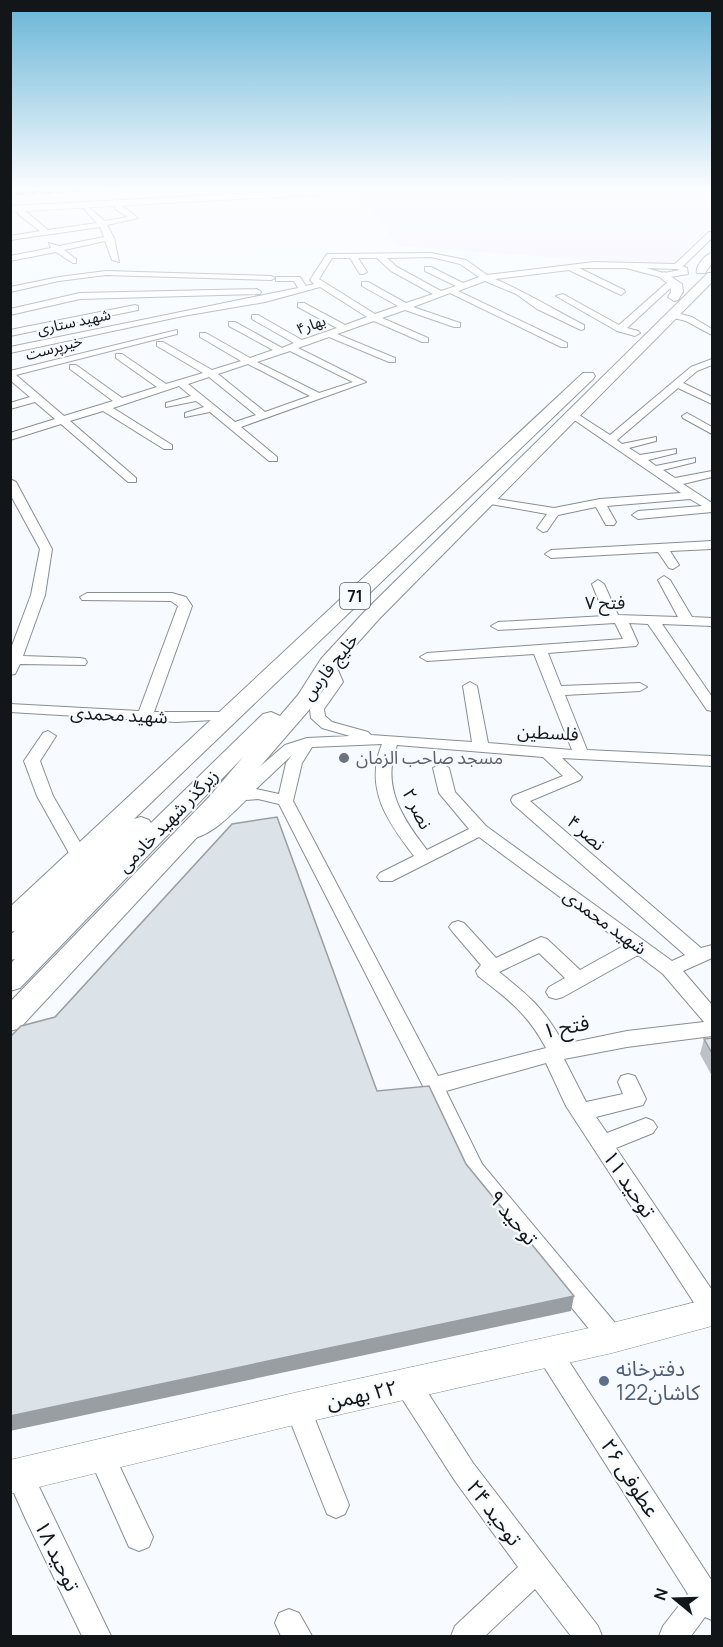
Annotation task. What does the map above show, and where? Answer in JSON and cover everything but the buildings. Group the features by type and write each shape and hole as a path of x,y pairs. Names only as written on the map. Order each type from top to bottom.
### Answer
{"highway":[{"name":"خلیج فارس","path":"10,1020 183,838 307,698 328,663 404,582 572,415 702,270"},
{"name":"خلیج فارس","path":"10,923 628,331 675,298"},
{"name":"زیرگذر شهید خادمی","path":"10,951 149,818 265,691 293,653"},
{"name":"زیرگذر شهید خادمی","path":"10,981 224,763 328,663"},
{"path":"10,1003 82,945"}],"main road":[{"name":"٢٢ بهمن","path":"15,1476 298,1408 612,1338 712,1311"}],"street":[{"path":"146,265 152,274"},
{"path":"324,265 314,280 320,285 375,318 425,340"},
{"path":"359,265 363,272"},
{"path":"390,265 394,269 564,345"},
{"path":"468,265 485,278 519,292 549,312 581,327"},
{"name":"بهار۴","path":"10,437 286,350 485,278 586,265"},
{"name":"بهار۴","path":"612,265 702,270"},
{"path":"568,266 621,292"},
{"path":"629,266 675,298 712,319"},
{"path":"82,267 88,274"},
{"path":"428,269 463,286"},
{"path":"10,290 66,274 152,274 297,279 304,290"},
{"path":"364,284 406,306 457,325"},
{"name":"شهید ستاری","path":"10,350 190,312 260,292 304,290 320,285"},
{"path":"10,312 72,297 109,291 161,289 260,292"},
{"path":"560,296 628,331"},
{"path":"675,298 712,332"},
{"path":"301,305 345,329"},
{"path":"172,306 179,314"},
{"path":"10,333 135,308"},
{"path":"190,312 199,321 215,317"},
{"path":"495,325 549,312"},
{"path":"255,318 302,344"},
{"path":"232,324 361,382 235,426"},
{"name":"خیرپرست","path":"12,378 174,332"},
{"path":"329,334 392,360"},
{"path":"203,335 249,362 319,397"},
{"path":"160,344 210,373 263,416"},
{"path":"118,356 163,387"},
{"path":"611,440 694,369 712,362"},
{"path":"73,367 120,401"},
{"path":"12,378 132,480"},
{"path":"180,382 273,459"},
{"path":"677,384 712,401"},
{"path":"170,405 198,397"},
{"path":"10,406 38,399"},
{"path":"103,406 168,447"},
{"path":"189,415 213,408"},
{"path":"572,415 712,509"},
{"path":"687,416 712,431"},
{"path":"622,447 652,439"},
{"path":"639,459 672,451"},
{"path":"655,469 691,460"},
{"path":"674,482 712,474"},
{"path":"10,482 46,549 38,595 13,666 80,662"},
{"path":"485,500 554,512 600,503 693,495"},
{"path":"600,503 610,522"},
{"path":"638,515 712,509"},
{"path":"543,528 554,512"},
{"path":"551,554 712,545"},
{"path":"662,548 673,565"},
{"path":"591,551 599,567"},
{"path":"664,580 687,621"},
{"path":"427,657 631,644 598,585"},
{"path":"87,597 172,597 181,600 185,606 146,716 178,725 205,737"},
{"name":"فتح ۷","path":"498,626 617,620 712,622"},
{"path":"652,620 712,707"},
{"path":"539,649 580,754"},
{"name":"فلسطین","path":"328,663 336,682 317,709 318,718 327,725 386,740"},
{"path":"470,686 481,748"},
{"path":"557,692 640,687"},
{"name":"شهید محمدی","path":"10,708 202,719 228,716"},
{"path":"48,736 32,761 45,796 80,858"},
{"name":"فلسطین","path":"183,838 221,817 290,748 307,743 386,740 548,753 712,761"},
{"name":"نصر ۲","path":"386,740 382,765 385,787 399,821 424,858"},
{"path":"242,795 258,794 285,801 294,763 307,743"},
{"name":"نصر ۴","path":"548,753 573,777 519,800 706,954"},
{"name":"شهید محمدی","path":"441,768 447,794 484,833 670,969 712,1018"},
{"name":"توحید ۹","path":"285,801 433,1086 474,1171 612,1338"},
{"path":"386,877 484,833"},
{"path":"458,927 494,967 541,944 579,980"},
{"path":"556,992 637,947"},
{"path":"670,969 706,954"},
{"name":"توحید ۱۱","path":"494,967 485,971 540,1018 581,1112 712,1311"},
{"name":"فتح ۱","path":"433,1086 556,1053 627,1039 712,1029"},
{"path":"581,1112 636,1100 628,1082"},
{"path":"602,1144 646,1127"},
{"name":"عطوفی ۲۶","path":"548,1351 709,1600"},
{"name":"توحید ۲۴","path":"408,1385 464,1473 588,1636"},
{"path":"298,1408 336,1505"},
{"path":"101,1455 139,1537"},
{"name":"توحید ۱۸","path":"15,1476 35,1511 97,1636"},
{"path":"465,1636 536,1569"},
{"path":"673,1636 709,1600"}],"place":[{"name":"مسجد صاحب الزمان","path":"344,758"},
{"name":"دفترخانه 122کاشان","path":"604,1381"}]}
